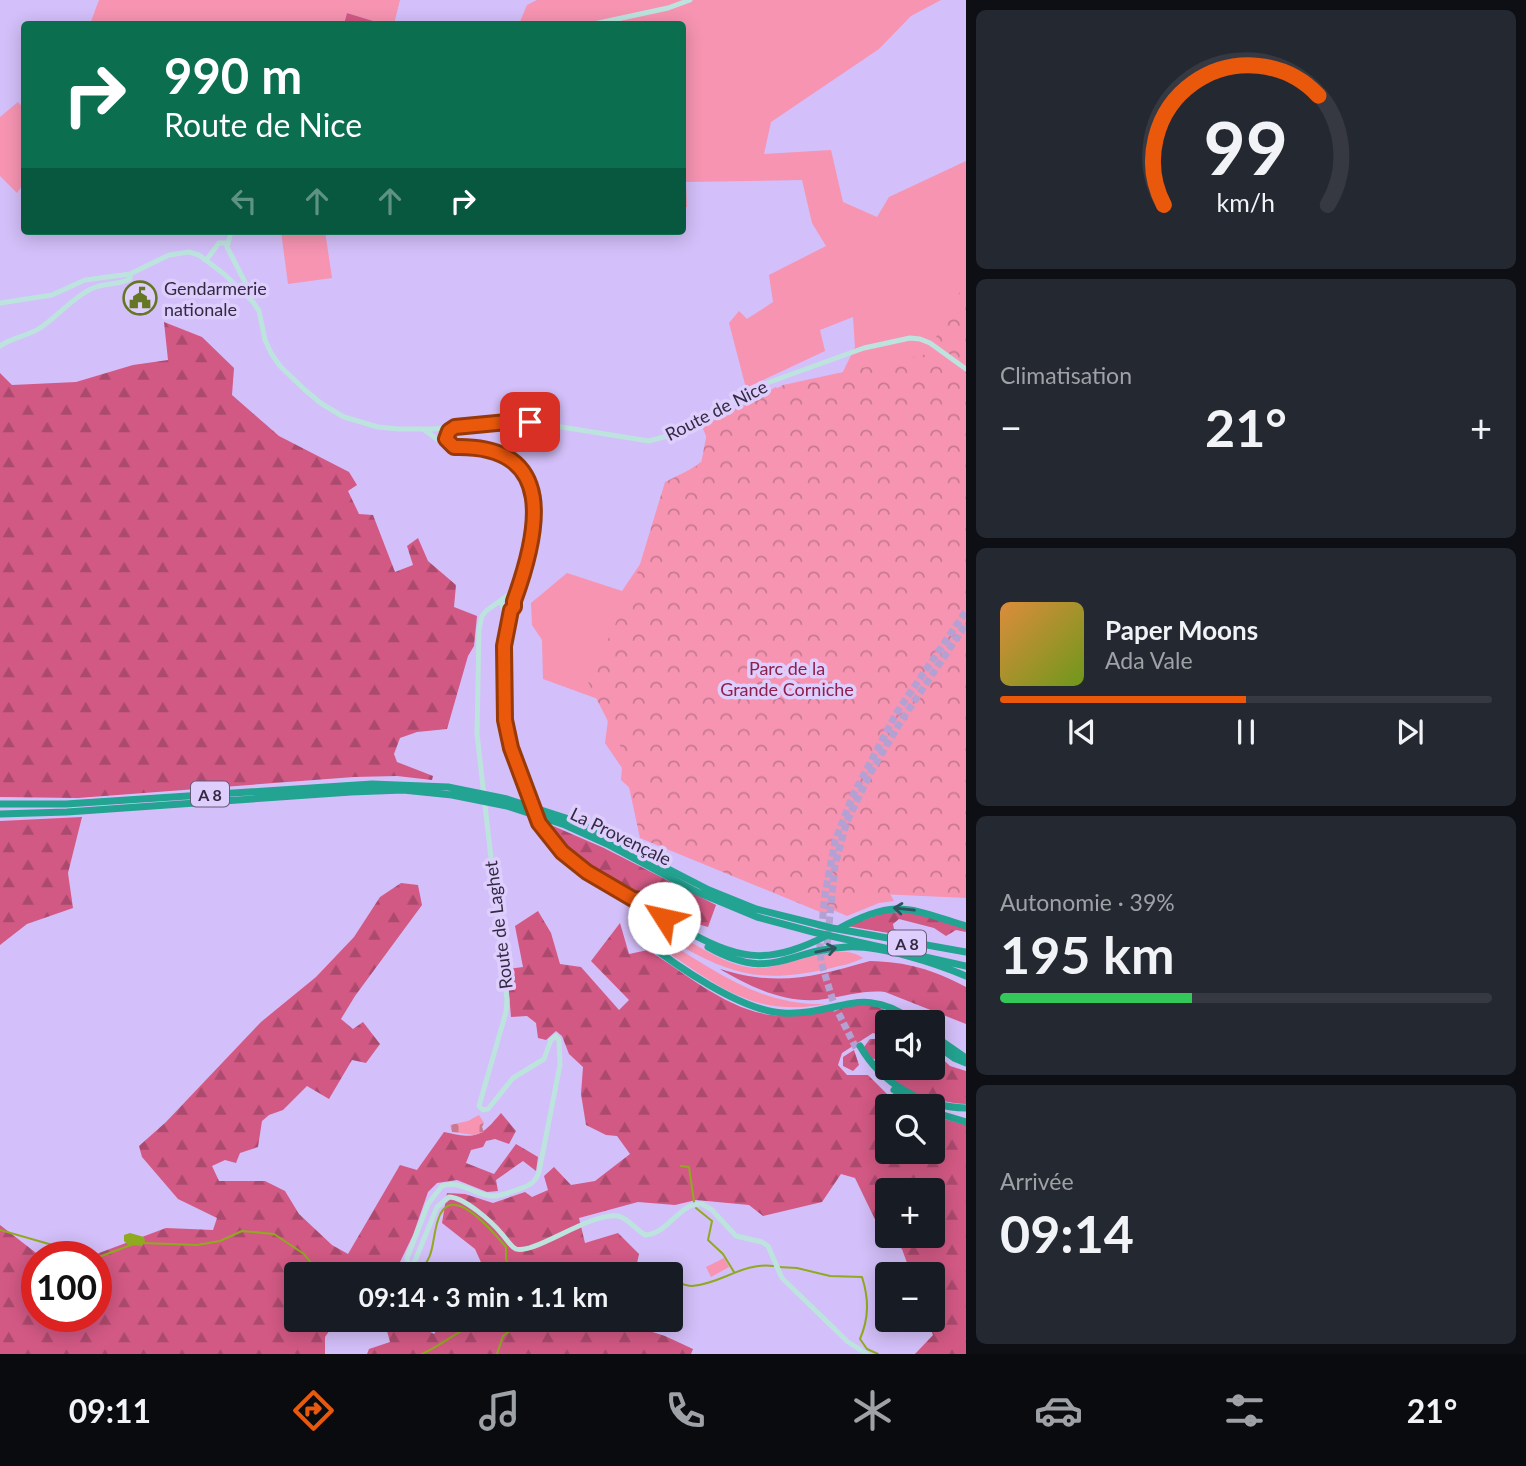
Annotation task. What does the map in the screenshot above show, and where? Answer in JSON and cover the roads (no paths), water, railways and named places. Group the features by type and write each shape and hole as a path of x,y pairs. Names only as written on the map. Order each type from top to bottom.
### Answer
{"highway":[{"name":"La Provençale","path":"0,804 45,805 349,785 492,795 575,821 716,893 757,909 849,932 966,953"},
{"name":"La Provençale","path":"0,815 420,788 507,806 582,832 729,907 813,932 966,966"},
{"path":"644,912 669,921 713,945 754,956 786,953 864,916 890,908 911,909 966,926"},
{"path":"644,912 640,926 646,943 727,995 758,1009 782,1013 806,1012 861,1001 887,1005 895,1010"},
{"path":"644,912 722,955 750,964 773,964 825,950 853,947 930,962 966,976"},
{"path":"887,1005 893,1010"},
{"path":"945,1043 966,1058"},
{"path":"898,1093 874,1072 858,1047 880,1073 909,1094 940,1105 966,1110"},
{"path":"945,1052 966,1063"},
{"path":"945,1110 966,1110"},
{"path":"945,1114 966,1122"}],"main road":[{"path":"608,21 668,8 690,0"},
{"path":"227,245 230,235"},
{"path":"207,259 221,242 227,245 247,286 246,294"},
{"path":"0,303 52,295 85,280 133,273 169,255 189,253 207,259 246,294"},
{"path":"0,346 15,337 37,330 90,290 101,285 126,282 133,273"},
{"name":"Route de Nice","path":"246,294 258,311 265,340 277,363 313,397 344,417 385,428 421,429 442,434"},
{"name":"Route de Nice","path":"421,429 433,436 455,427 530,422 655,440 671,435 767,383 825,360 910,338 930,343 966,369"},
{"path":"442,434 454,447 476,446 491,451 517,465 528,478 534,498 526,570 514,601 515,605 505,605"},
{"path":"519,587 505,605 508,624 504,651 505,726 514,758 547,840 566,860 644,912"},
{"path":"505,605 514,601"},
{"name":"Route de Laghet","path":"505,605 489,608 480,621 478,653 477,734 506,1000 506,1012 479,1106 483,1110 488,1109 513,1078 544,1059 551,1040 556,1036 559,1040 560,1065 536,1181 527,1187 497,1196 488,1196 455,1184 442,1186 428,1204 407,1258 408,1263 411,1265 415,1261 438,1207 449,1197 458,1198 486,1218 514,1247 525,1250 586,1223 614,1216 623,1218 645,1234 654,1234 695,1204 709,1208 738,1238 765,1243 771,1250 782,1278 843,1338 867,1354"},
{"path":"539,823 574,862 629,896 649,901 644,912"},
{"path":"640,900 644,912"}],"waterway":[{"path":"681,1166 689,1167 694,1202"},
{"path":"427,1262 438,1220 444,1209 452,1205 472,1212 492,1231 506,1247 507,1262"},
{"path":"696,1208 712,1221 708,1240 723,1254 734,1272"},
{"path":"0,1230 38,1241"},
{"path":"143,1243 197,1245 220,1241 242,1231 274,1234 304,1254 310,1262"},
{"path":"112,1252 131,1245"},
{"path":"683,1285 703,1284 752,1267 773,1266"},
{"path":"778,1267 797,1268 830,1276 862,1277 867,1308 860,1339 867,1349 878,1354"},
{"path":"422,1354 460,1332"},
{"path":"497,1354 503,1336 508,1332"}],"tunnel":[{"path":"856,1048 834,1004 821,962 825,894 835,841 853,795 897,712 966,611"},
{"path":"826,955 835,865 847,821 871,772 903,718 966,624"}],"place":[{"name":"Gendarmerie nationale","path":"140,298"}],"park label":[{"name":"Parc de la Grande Corniche","path":"787,678"}]}
